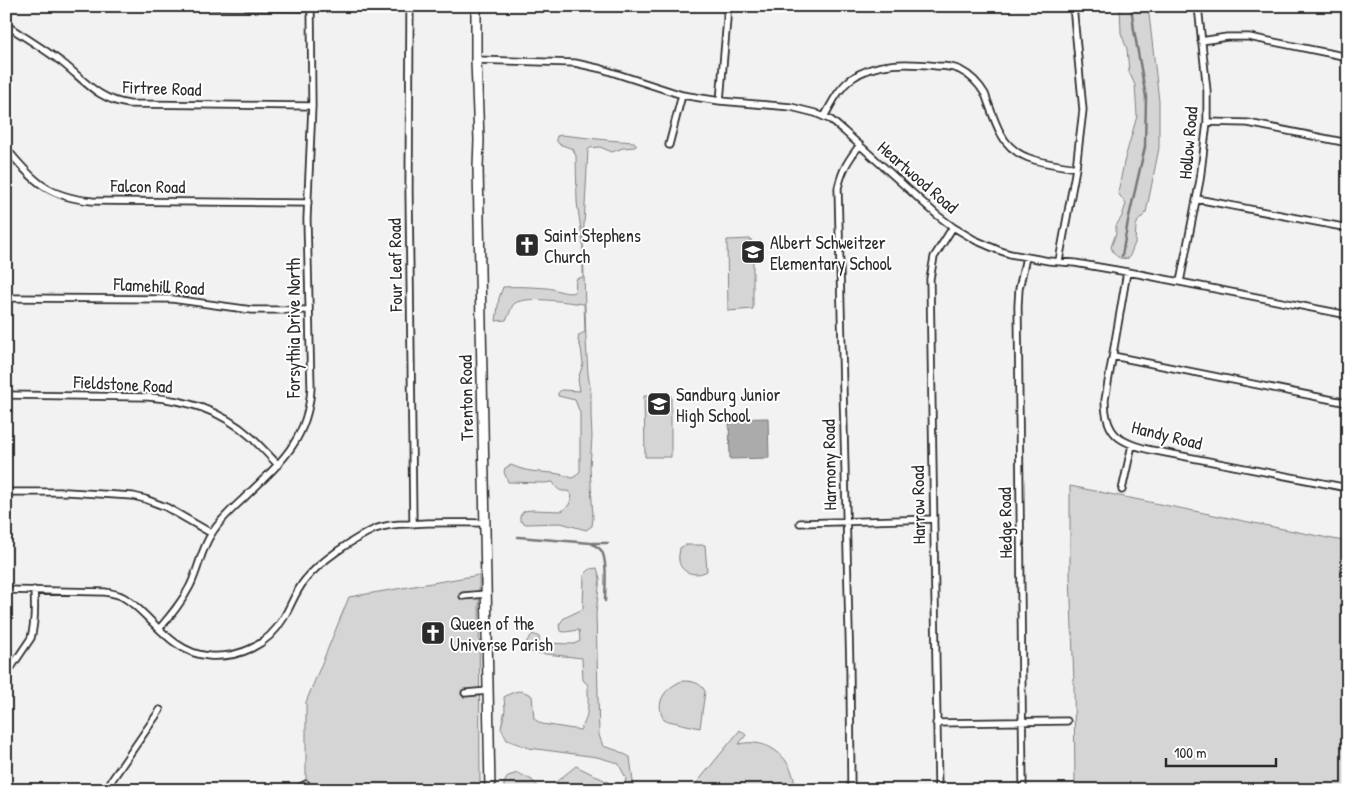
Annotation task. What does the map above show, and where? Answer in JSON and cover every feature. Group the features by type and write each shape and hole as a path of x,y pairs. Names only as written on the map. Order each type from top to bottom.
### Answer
{"main road":[{"name":"Trenton Road","path":"476,6 476,60 480,140 478,167 490,790"}],"street":[{"path":"182,6 311,7"},
{"name":"Four Leaf Road","path":"410,6 409,190 414,524"},
{"path":"720,101 727,6"},
{"path":"1059,261 1081,136 1083,104 1073,6"},
{"name":"Hollow Road","path":"1180,282 1197,199 1208,122 1207,91 1198,6"},
{"name":"Forsythia Drive North","path":"159,629 187,592 211,534 225,516 278,465 294,446 308,412 311,388 308,203 312,106 311,7"},
{"name":"Firtree Road","path":"6,25 64,64 100,94 118,102 129,104 312,106"},
{"path":"1201,41 1227,37 1249,38 1348,57"},
{"name":"Heartwood Road","path":"476,60 574,63 602,69 682,95 720,101 803,109 824,117 844,131 923,204 953,227 975,240 998,250 1026,257 1127,272 1348,315"},
{"path":"824,117 841,88 866,71 904,64 950,67 965,73 982,88 1001,135 1013,151 1040,162 1076,168"},
{"path":"669,145 682,95"},
{"path":"1208,122 1248,123 1348,143"},
{"name":"Harmony Road","path":"851,790 850,670 838,188 841,174 847,162 860,145"},
{"name":"Falcon Road","path":"6,148 36,181 49,190 78,200 308,203"},
{"path":"1197,199 1348,228"},
{"name":"Harrow Road","path":"938,790 930,279 934,256 953,227"},
{"name":"Hedge Road","path":"1023,790 1018,306 1019,289 1026,257"},
{"name":"Handy Road","path":"1127,272 1105,400 1106,417 1116,436 1125,443 1132,445 1348,488"},
{"name":"Flamehill Road","path":"6,298 172,300 252,310 309,310"},
{"path":"1113,356 1348,402"},
{"name":"Fieldstone Road","path":"6,395 148,397 186,402 229,421 251,437 278,465"},
{"path":"1122,490 1132,445"},
{"path":"6,492 67,492 133,496 166,507 211,534"},
{"path":"800,523 934,519"},
{"path":"6,590 105,592 116,594 132,602 166,637 182,647 206,656 228,656 247,651 265,641 284,618 292,599 316,567 361,536 377,528 395,525 485,523"},
{"path":"6,676 31,638 33,631 34,590"},
{"path":"463,596 486,594"},
{"path":"465,693 488,691"},
{"path":"105,790 160,710"},
{"path":"936,723 1067,721"},
{"path":"6,784 14,790"},
{"path":"295,790 306,784"}],"shaded area":[{"path":"1120,6 1148,6 1159,101 1159,148 1146,213 1136,226 1135,243 1129,258 1117,257 1111,247 1116,233 1116,226 1126,204 1118,193 1124,162 1137,116 1135,85 1129,72 1127,49 1121,33"},
{"path":"557,136 634,142 637,145 612,152 600,147 588,150 583,244 577,202 576,156 573,149 559,144 556,140"},
{"path":"751,239 753,309 728,311 727,240"},
{"path":"583,244 586,340 591,393 592,437 590,467 593,518 592,526 586,530 561,523 526,524 520,521 520,516 524,511 562,511 569,505 572,496 568,491 562,491 556,487 553,482 508,482 504,472 505,468 511,465 526,470 572,478 580,471 580,413 575,400 558,396 558,393 561,390 580,391 578,379 583,364 578,340 579,335 585,332 584,304 526,300 513,305 506,320 496,321 499,298 503,287 542,288 568,293 575,292 576,279 583,277"},
{"path":"644,396 671,396 671,457 645,457"},
{"path":"768,418 769,458 730,459 729,419"},
{"path":"1070,486 1348,542 1348,790 1064,790 1075,787"},
{"path":"685,545 705,545 707,571 694,574 682,568 679,558 680,548"},
{"path":"597,568 600,578 596,613 599,735 603,746 630,757 634,790 624,790 626,778 618,763 597,757 529,748 507,740 501,728 505,710 504,697 518,691 532,696 534,719 542,724 580,730 583,725 588,708 588,685 583,680 582,658 528,652 526,644 533,634 539,637 540,643 574,644 580,641 579,630 560,631 559,625 564,618 583,609 584,575 590,569"},
{"path":"479,575 480,790 306,790 306,702 349,597"},
{"path":"682,681 695,683 705,691 700,728 664,720 661,713 660,707 663,696"},
{"path":"740,730 746,735 739,744 750,743 770,747 785,760 794,779 795,790 691,790"},
{"path":"576,766 608,782 616,790 553,790 556,782"},
{"path":"518,773 532,780 541,790 504,790 504,783 508,776"}],"waterway":[{"path":"1122,256 1145,147 1146,97 1131,6"},
{"path":"518,537 591,543 599,548 605,560 605,601"},
{"path":"593,543 608,543"}],"place":[{"name":"Saint Stephens Church","path":"527,245"},
{"name":"Albert Schweitzer Elementary School","path":"753,252"},
{"name":"Sandburg Junior High School","path":"659,404"},
{"name":"Queen of the Universe Parish","path":"433,633"}]}
